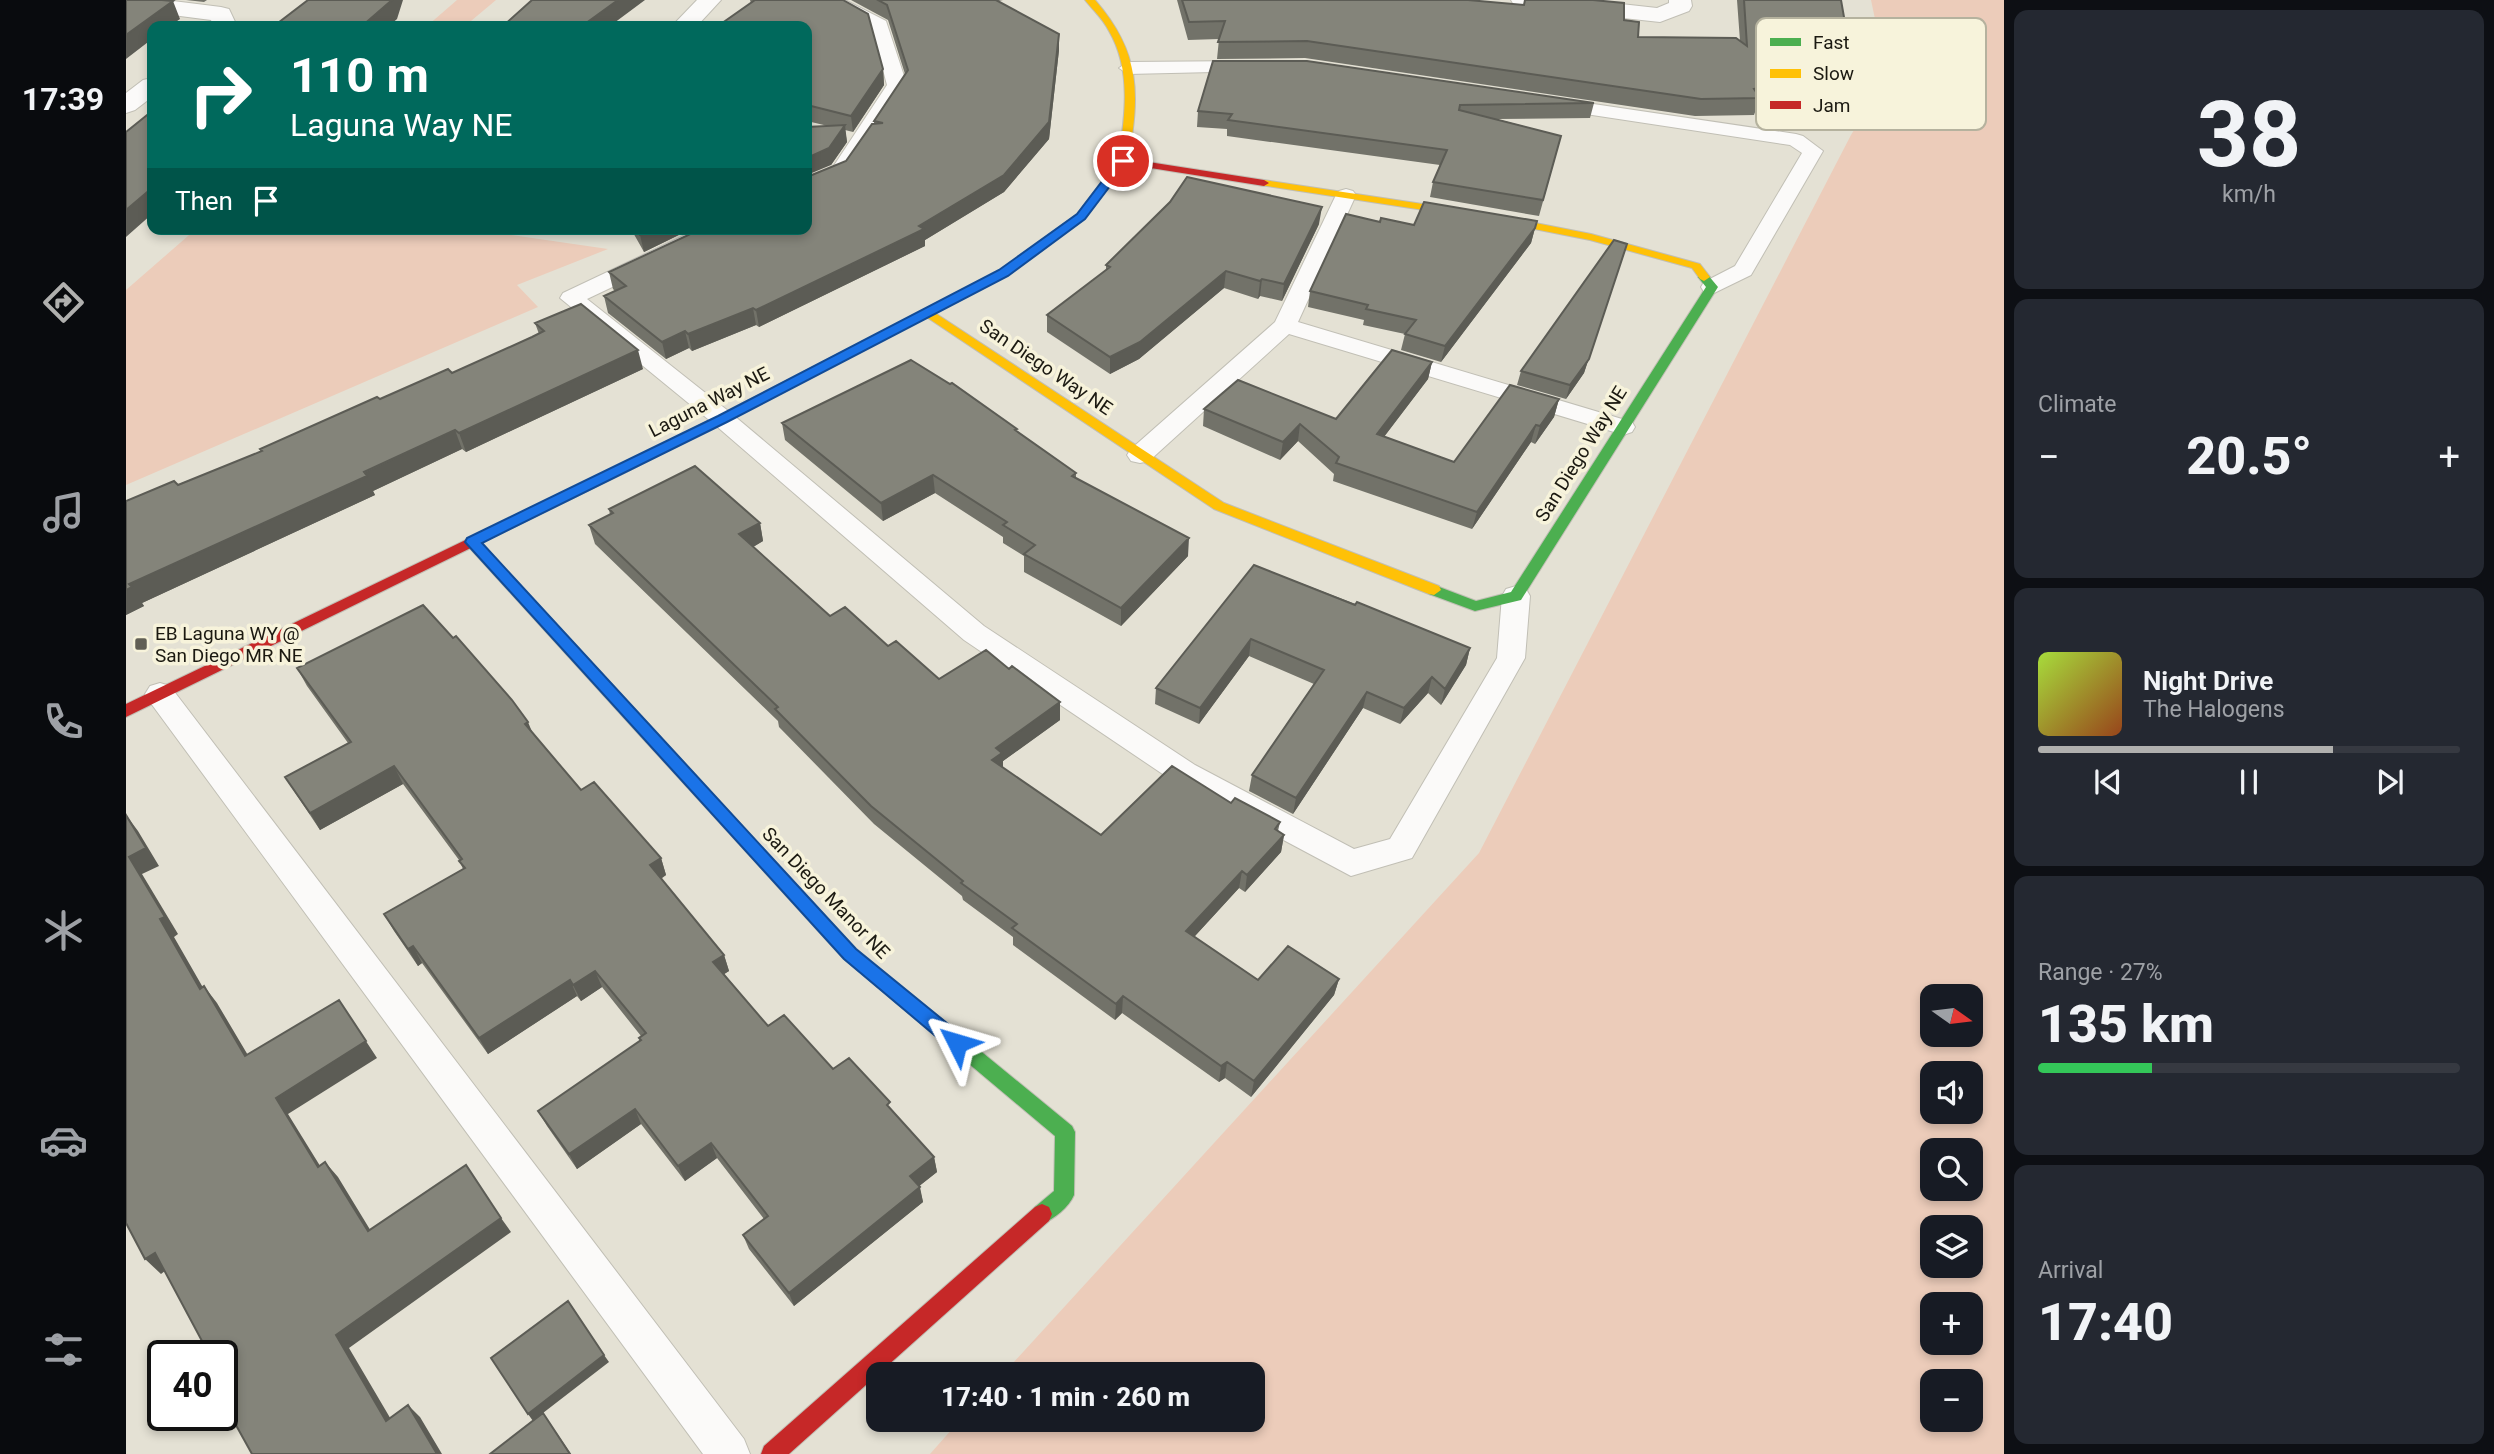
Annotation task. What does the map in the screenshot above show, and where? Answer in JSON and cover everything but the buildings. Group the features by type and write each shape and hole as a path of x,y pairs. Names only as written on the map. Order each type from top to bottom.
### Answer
{"street":[{"path":"689,21 710,0"},
{"name":"Laguna Way NE","path":"126,711 723,419 1004,273 1081,216 1123,161 1131,118 1128,68 1116,34 1090,0"},
{"path":"1522,0 1660,15 1681,6 1681,0"},
{"path":"126,2 221,14 223,21"},
{"path":"126,105 147,89"},
{"path":"1123,161 1489,217 1591,237 1696,266 1712,287"},
{"name":"San Diego Way NE","path":"929,313 1219,506 1475,606 1516,596 1712,287"},
{"name":"San Diego Manor NE","path":"472,542 850,954 1065,1132 1064,1195 772,1454"}],"lane":[{"path":"812,184 840,171 897,85 880,25 832,0"},
{"path":"1128,68 1264,67"},
{"path":"1537,102 1796,140 1813,151 1744,270 1712,287"},
{"path":"1140,455 1285,325 1346,195"},
{"path":"703,235 571,298 723,419 974,633 1184,773 1351,863 1401,849 1511,658 1516,596"},
{"path":"1285,325 1623,427"},
{"path":"160,695 729,1454"}],"shaded area":[{"path":"457,0 496,0 471,21 433,21"},
{"path":"1871,0 2004,0 2004,1454 930,1454 949,1432 1265,1432 1265,1362 1014,1362 1479,853 1854,130 1986,130 1986,18 1875,18"},
{"path":"189,235 511,235 608,249 517,285 538,307 126,485 126,290"}],"traffic: fast":[{"path":"623,468 1004,273 1081,216 1120,165"},
{"path":"1434,590 1475,606 1516,596 1712,287 1704,277"},
{"path":"849,953 1065,1132 1064,1195 1042,1214"}],"traffic: slow":[{"path":"1090,0 1114,31 1127,66 1130,114 1123,161 1120,165"},
{"path":"1264,183 1489,217 1591,237 1696,266 1704,277"},
{"path":"929,313 1219,506 1434,590"},
{"path":"472,542 652,738"}],"traffic: jam":[{"path":"1123,161 1264,183"},
{"path":"126,711 623,468"},
{"path":"652,738 849,953"},
{"path":"772,1454 1042,1214"}],"place":[{"name":"EB Laguna WY @ San Diego MR NE","path":"141,644"}],"route":[{"path":"957,1043 850,954 472,542 723,419 1004,273 1081,216 1123,161"}]}
